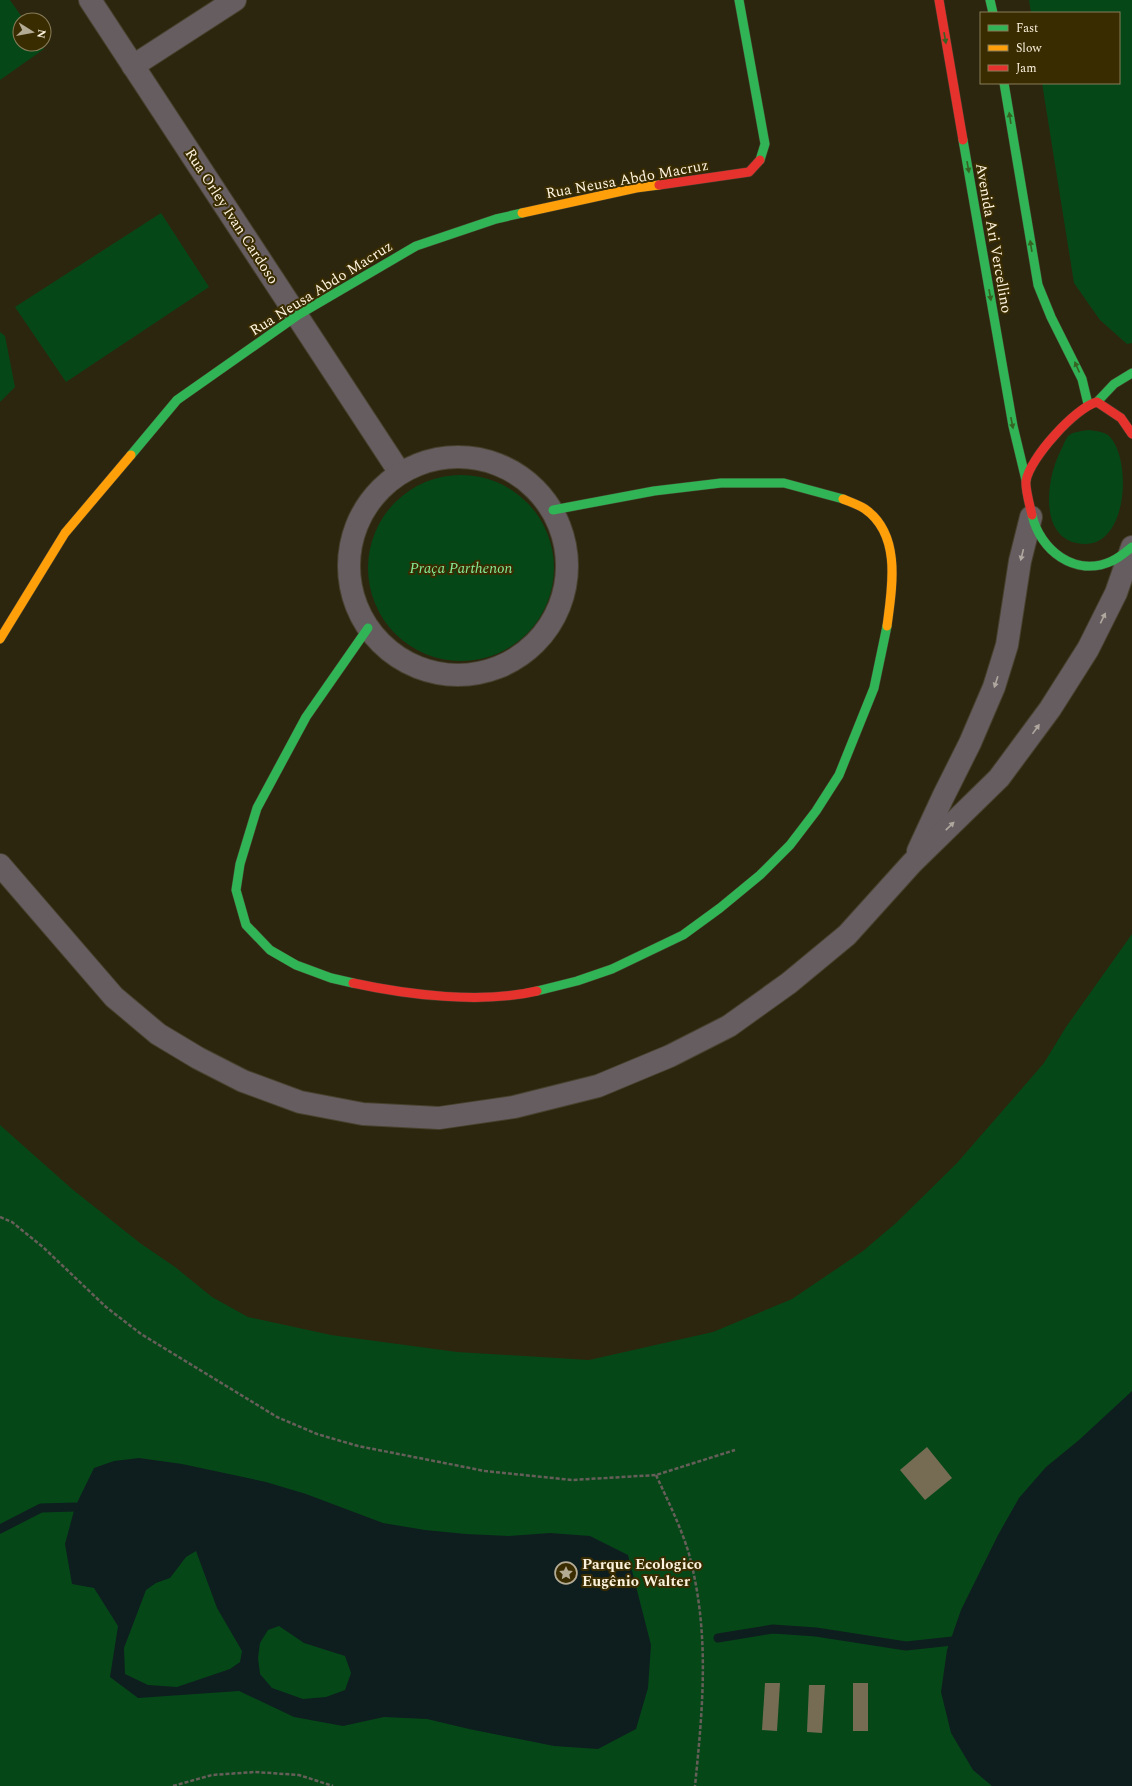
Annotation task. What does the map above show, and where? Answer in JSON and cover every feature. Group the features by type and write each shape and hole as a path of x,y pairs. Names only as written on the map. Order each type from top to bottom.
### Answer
{"street":[{"name":"Rua Orley Ivan Cardoso","path":"90,0 298,315 400,473"},
{"path":"133,66 235,0"},
{"name":"Rua Neusa Abdo Macruz","path":"0,639 65,534 177,400 298,315 416,246 496,219 636,188 749,172 761,161 765,144 739,0"},
{"name":"Avenida Ari Vercellino","path":"939,0 1013,426 1026,480 1031,517 1040,538 1054,553 1070,562 1088,566 1102,565 1118,560 1132,547"},
{"path":"990,0 992,12"},
{"path":"1004,84 1038,285 1051,317 1082,379 1092,403 1118,414 1132,434"},
{"path":"1026,480 1040,455 1072,417 1092,403 1114,384 1132,373"},
{"path":"449,456 474,457 499,464 522,476 539,492 553,510 562,532 567,554 567,578 562,600 552,622 537,642 519,657 497,668 474,675 450,675 426,671 404,661 384,646 368,628 357,607 350,583 349,559 354,533 364,510 380,489 400,473 430,460 449,456"},
{"path":"368,628 306,717 257,808 240,864 236,890 246,925 270,950 296,965 331,978 368,986 451,997 495,997 532,992 578,981 612,968 683,935 720,908 760,875 790,845 816,811 839,775 874,688 887,626 892,584 890,548 880,523 865,509 839,497 784,483 721,484 654,490 553,510"},
{"path":"912,863 970,743 994,688 1007,646 1020,561 1031,517"},
{"path":"0,865 114,997 158,1034 198,1058 243,1081 300,1102 363,1114 439,1118 514,1107 598,1086 670,1056 728,1026 789,983 848,935 912,863 999,778 1050,709 1088,649 1116,593 1132,547"}],"path":[{"path":"0,1217 12,1222 44,1248 106,1307 141,1334 277,1417 317,1434 358,1446 485,1471 572,1480 656,1475 735,1450"},
{"path":"656,1475 674,1514 688,1554 703,1634 704,1676 695,1786"},
{"path":"173,1786 212,1775 255,1772 299,1775 333,1786"}],"green space":[{"path":"0,0 10,0 18,12 12,12 12,52 40,52 0,80"},
{"path":"1029,0 1132,0 1132,343 1127,344 1100,320 1074,283 1042,84 1120,84 1120,12 1031,12"},
{"path":"161,213 209,287 66,382 15,307"},
{"path":"0,332 5,336 15,387 0,402"},
{"path":"1088,430 1098,431 1108,435 1116,446 1121,461 1123,479 1122,497 1118,515 1111,530 1100,540 1085,544 1070,541 1059,533 1052,521 1049,507 1049,492 1056,462 1068,436 1077,432"},
{"name":"Praça Parthenon","path":"461,475 488,479 505,486 520,496 533,509 543,524 550,541 554,568 550,595 543,612 533,627 520,640 505,650 488,657 461,661 434,657 417,650 402,640 389,627 379,612 372,595 368,568 372,541 379,524 389,509 402,496 417,486 434,479"},
{"name":"Parque Ecologico Eugênio Walter","path":"1132,934 1132,1786 0,1786 0,1125 72,1189 140,1243 175,1267 212,1297 248,1317 331,1335 457,1352 589,1360 713,1332 792,1299 863,1251 896,1223 957,1163 1044,1063 1066,1027"}],"shaded area":[{"path":"1132,1391 1132,1786 992,1786 973,1770 951,1733 941,1692 947,1650 961,1610 998,1535 1019,1498 1046,1467 1079,1440"},
{"path":"139,1458 182,1464 266,1482 306,1494 383,1523 425,1530 466,1534 509,1536 550,1533 590,1536 628,1555 651,1645 648,1688 636,1729 598,1749 554,1746 427,1719 384,1717 343,1726 294,1717 239,1691 138,1698 110,1677 118,1626 94,1588 72,1584 65,1544 75,1507 94,1468 114,1461","holes":["196,1551 217,1608 242,1651 240,1662 230,1669 177,1687 148,1685 125,1674 124,1648 146,1590 156,1583 170,1578 186,1557","279,1626 304,1643 345,1656 351,1673 345,1690 326,1697 303,1699 272,1688 260,1674 258,1658 260,1643 268,1630"]}],"building":[{"path":"927,1447 952,1478 925,1500 900,1470"},
{"path":"765,1683 780,1683 777,1731 762,1730"},
{"path":"853,1683 868,1683 868,1731 853,1731"},
{"path":"809,1685 825,1685 822,1733 807,1732"}],"waterway":[{"path":"0,1529 41,1508 75,1507"},
{"path":"718,1638 773,1629 816,1632 906,1646 962,1640"}],"traffic: fast":[{"path":"739,0 765,144 760,160"},
{"path":"990,0 993,12"},
{"path":"1004,84 1038,285 1051,317 1082,379 1088,404"},
{"path":"963,140 1013,426 1026,480"},
{"path":"131,455 177,400 298,315 416,246 496,219 522,213"},
{"path":"1097,402 1114,384 1132,373"},
{"path":"553,510 654,491 721,483 784,483 843,499"},
{"path":"1032,515 1036,528 1051,549 1061,558 1073,563 1085,566 1098,565 1115,560 1132,547"},
{"path":"537,991 577,981 612,969 683,935 720,908 760,875 790,845 816,811 839,775 874,688 887,626"},
{"path":"353,983 331,978 296,965 270,950 246,925 236,890 240,864 257,808 306,717 368,628"}],"traffic: slow":[{"path":"522,213 636,188 659,185"},
{"path":"0,639 65,533 131,455"},
{"path":"843,499 865,509 877,520 885,533 890,547 892,579 887,626"}],"traffic: jam":[{"path":"939,0 963,140"},
{"path":"659,185 749,172 760,160"},
{"path":"1032,515 1026,484 1029,471 1044,448 1077,413 1097,402 1121,418 1132,434"},
{"path":"353,983 397,991 445,996 493,997 537,991"}],"place":[{"name":"Parque Ecologico Eugênio Walter","path":"566,1573"}]}
